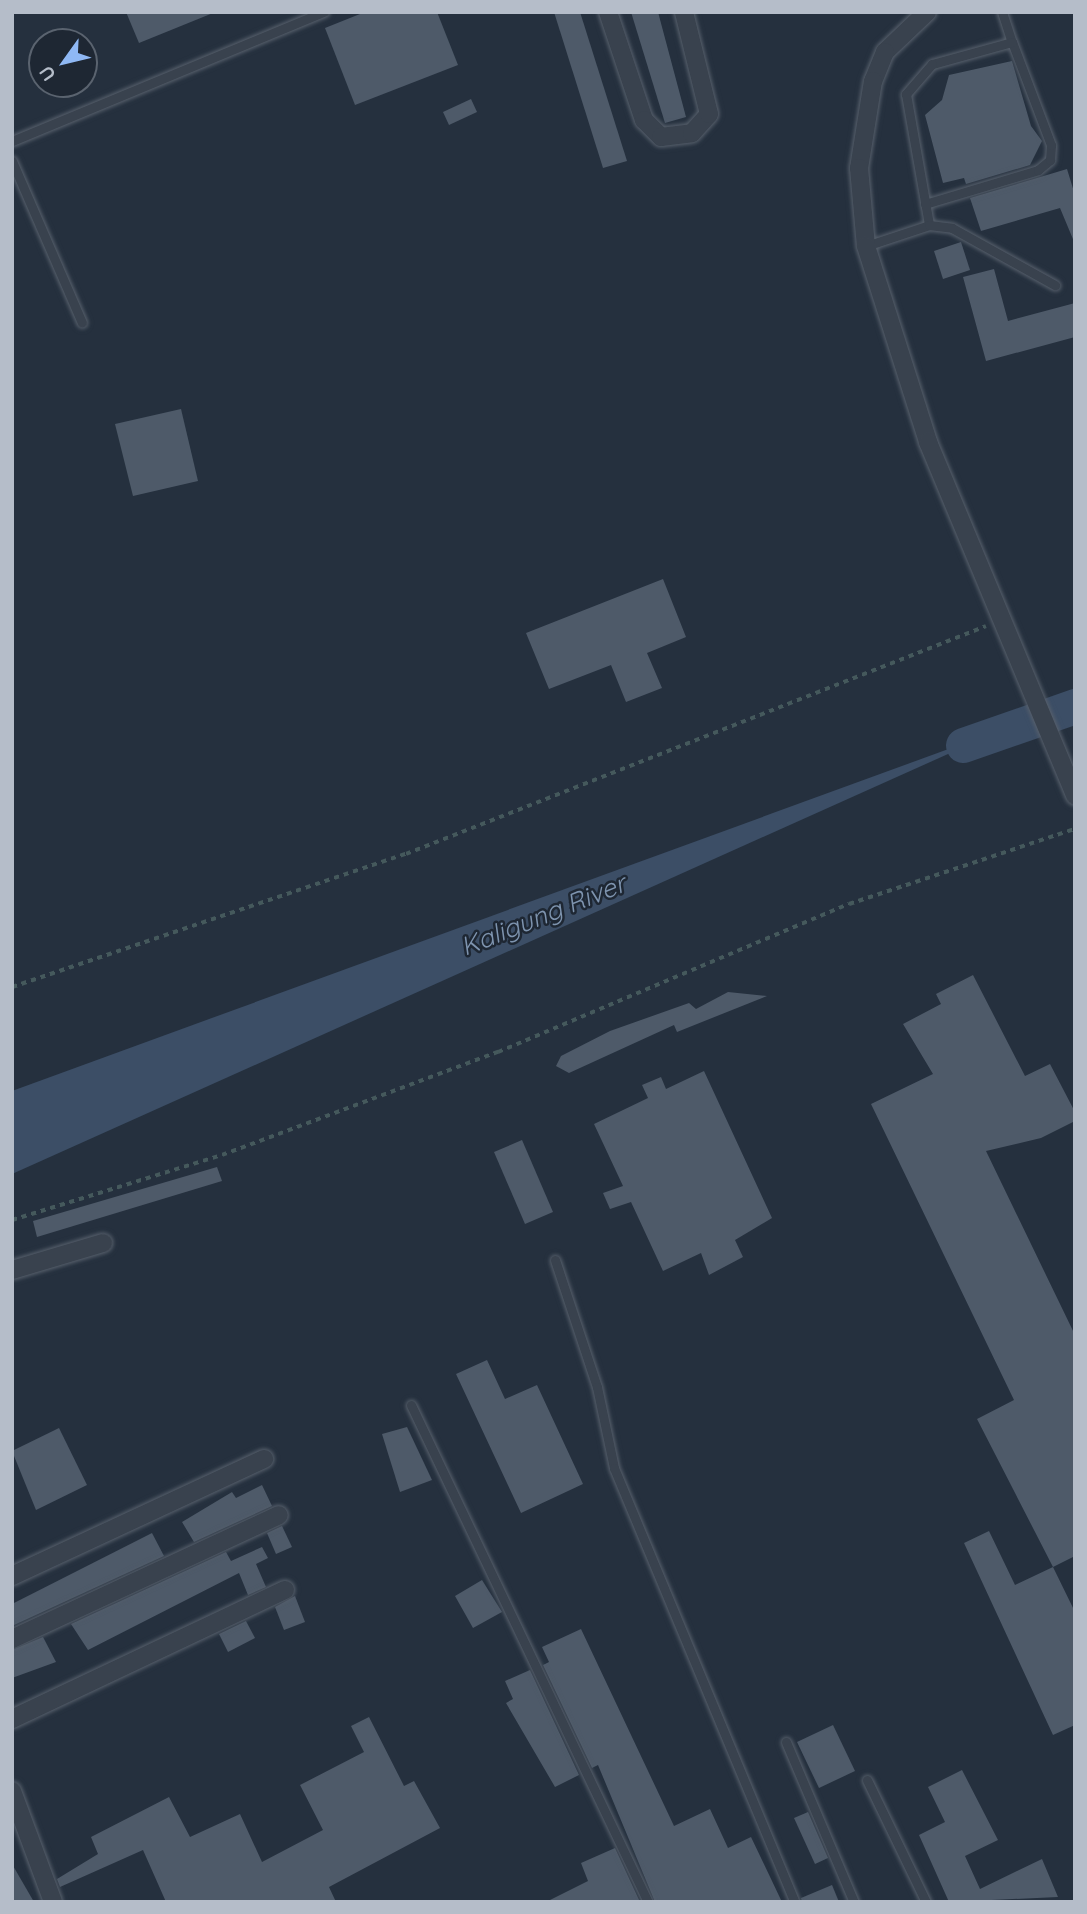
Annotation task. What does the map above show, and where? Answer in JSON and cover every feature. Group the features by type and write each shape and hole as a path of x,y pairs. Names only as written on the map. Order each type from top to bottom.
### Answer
{"street":[{"path":"608,12 644,120 661,136 692,133 709,114 684,12"},
{"path":"927,12 885,52 873,81 859,168 866,246 928,442 1005,619 1075,796"},
{"path":"12,1270 103,1243"},
{"path":"12,1576 264,1459"},
{"path":"12,1639 279,1515"},
{"path":"12,1719 285,1590"},
{"path":"12,1791 53,1902"}],"lane":[{"path":"12,141 324,12"},
{"path":"925,204 1038,170 1050,160 1051,145 1004,17"},
{"path":"929,225 906,94 932,64 1012,42"},
{"path":"12,161 82,323"},
{"path":"866,246 929,225 951,228 1055,285"},
{"path":"555,1260 597,1387 614,1468 795,1902"},
{"path":"411,1405 649,1902"},
{"path":"786,1742 854,1902"},
{"path":"867,1780 926,1902"}],"path":[{"path":"12,987 406,855 1005,619"},
{"path":"12,1220 222,1155 498,1052 849,904 1075,829"}],"water":[{"name":"Kaligung River","path":"1006,728 12,1174 12,1091"}],"building":[{"path":"126,12 213,12 213,13 139,43"},
{"path":"365,12 437,12 458,65 355,105 325,28"},
{"path":"554,12 580,12 627,161 603,168"},
{"path":"631,12 658,12 686,117 665,123"},
{"path":"1012,61 1031,126 1042,141 1030,165 966,184 964,178 943,183 925,115 942,100 949,75"},
{"path":"471,99 477,112 449,125 443,112"},
{"path":"1067,169 1075,195 1075,244 1060,208 981,231 970,198"},
{"path":"961,242 970,270 943,279 934,251"},
{"path":"994,269 1008,321 1075,303 1075,337 986,361 963,277"},
{"path":"181,409 198,481 133,496 115,424"},
{"path":"663,579 686,637 647,653 662,688 626,702 611,665 549,689 526,633"},
{"path":"973,975 1025,1076 1050,1064 1075,1112 1075,1121 1041,1138 986,1151 1075,1335 1075,1556 1053,1567 977,1419 1014,1400 871,1104 933,1074 903,1024 941,1004 936,994"},
{"path":"728,992 767,996 677,1032 674,1025 569,1073 556,1066 561,1056 610,1031 689,1003 696,1009"},
{"path":"704,1071 772,1218 735,1240 743,1257 709,1275 701,1253 663,1271 631,1202 610,1209 603,1193 623,1186 594,1124 648,1098 642,1085 661,1077 666,1089"},
{"path":"522,1140 553,1212 525,1224 494,1152"},
{"path":"217,1167 222,1181 37,1237 33,1221"},
{"path":"487,1360 505,1399 537,1385 583,1484 521,1513 456,1374"},
{"path":"407,1427 432,1480 400,1492 382,1434"},
{"path":"59,1428 87,1485 36,1510 12,1451"},
{"path":"262,1485 272,1506 194,1542 182,1522 232,1492 236,1498"},
{"path":"282,1526 292,1547 276,1554 267,1533"},
{"path":"989,1531 1015,1585 1053,1567 1075,1612 1075,1725 1053,1735 964,1543"},
{"path":"152,1533 164,1556 12,1626 12,1604"},
{"path":"262,1547 268,1558 256,1564 266,1587 248,1595 239,1573 88,1650 71,1624 226,1552 231,1561"},
{"path":"482,1580 502,1612 473,1628 455,1596"},
{"path":"295,1596 305,1622 284,1630 275,1607"},
{"path":"246,1621 255,1638 228,1652 219,1634"},
{"path":"581,1629 674,1826 710,1809 728,1848 751,1837 782,1902 655,1902 598,1765 592,1768 543,1665 549,1662 542,1647"},
{"path":"43,1637 56,1662 12,1678 12,1650"},
{"path":"530,1670 579,1775 555,1787 506,1703 513,1699 505,1681"},
{"path":"369,1717 404,1786 414,1781 440,1828 329,1887 336,1902 166,1902 143,1850 60,1887 57,1879 98,1854 91,1837 169,1797 190,1837 240,1814 262,1862 323,1830 300,1785 364,1752 351,1726"},
{"path":"833,1725 855,1771 819,1788 797,1742"},
{"path":"962,1770 998,1840 965,1856 980,1889 1042,1859 1058,1897 949,1902 919,1835 945,1822 928,1787"},
{"path":"808,1812 828,1858 815,1864 794,1818"},
{"path":"615,1848 640,1902 546,1902 588,1881 581,1863"},
{"path":"12,1864 34,1902 12,1902"},
{"path":"832,1885 839,1902 802,1902 801,1898"}],"waterway":[{"name":"Kaligung River","path":"963,745 1075,706"}]}
